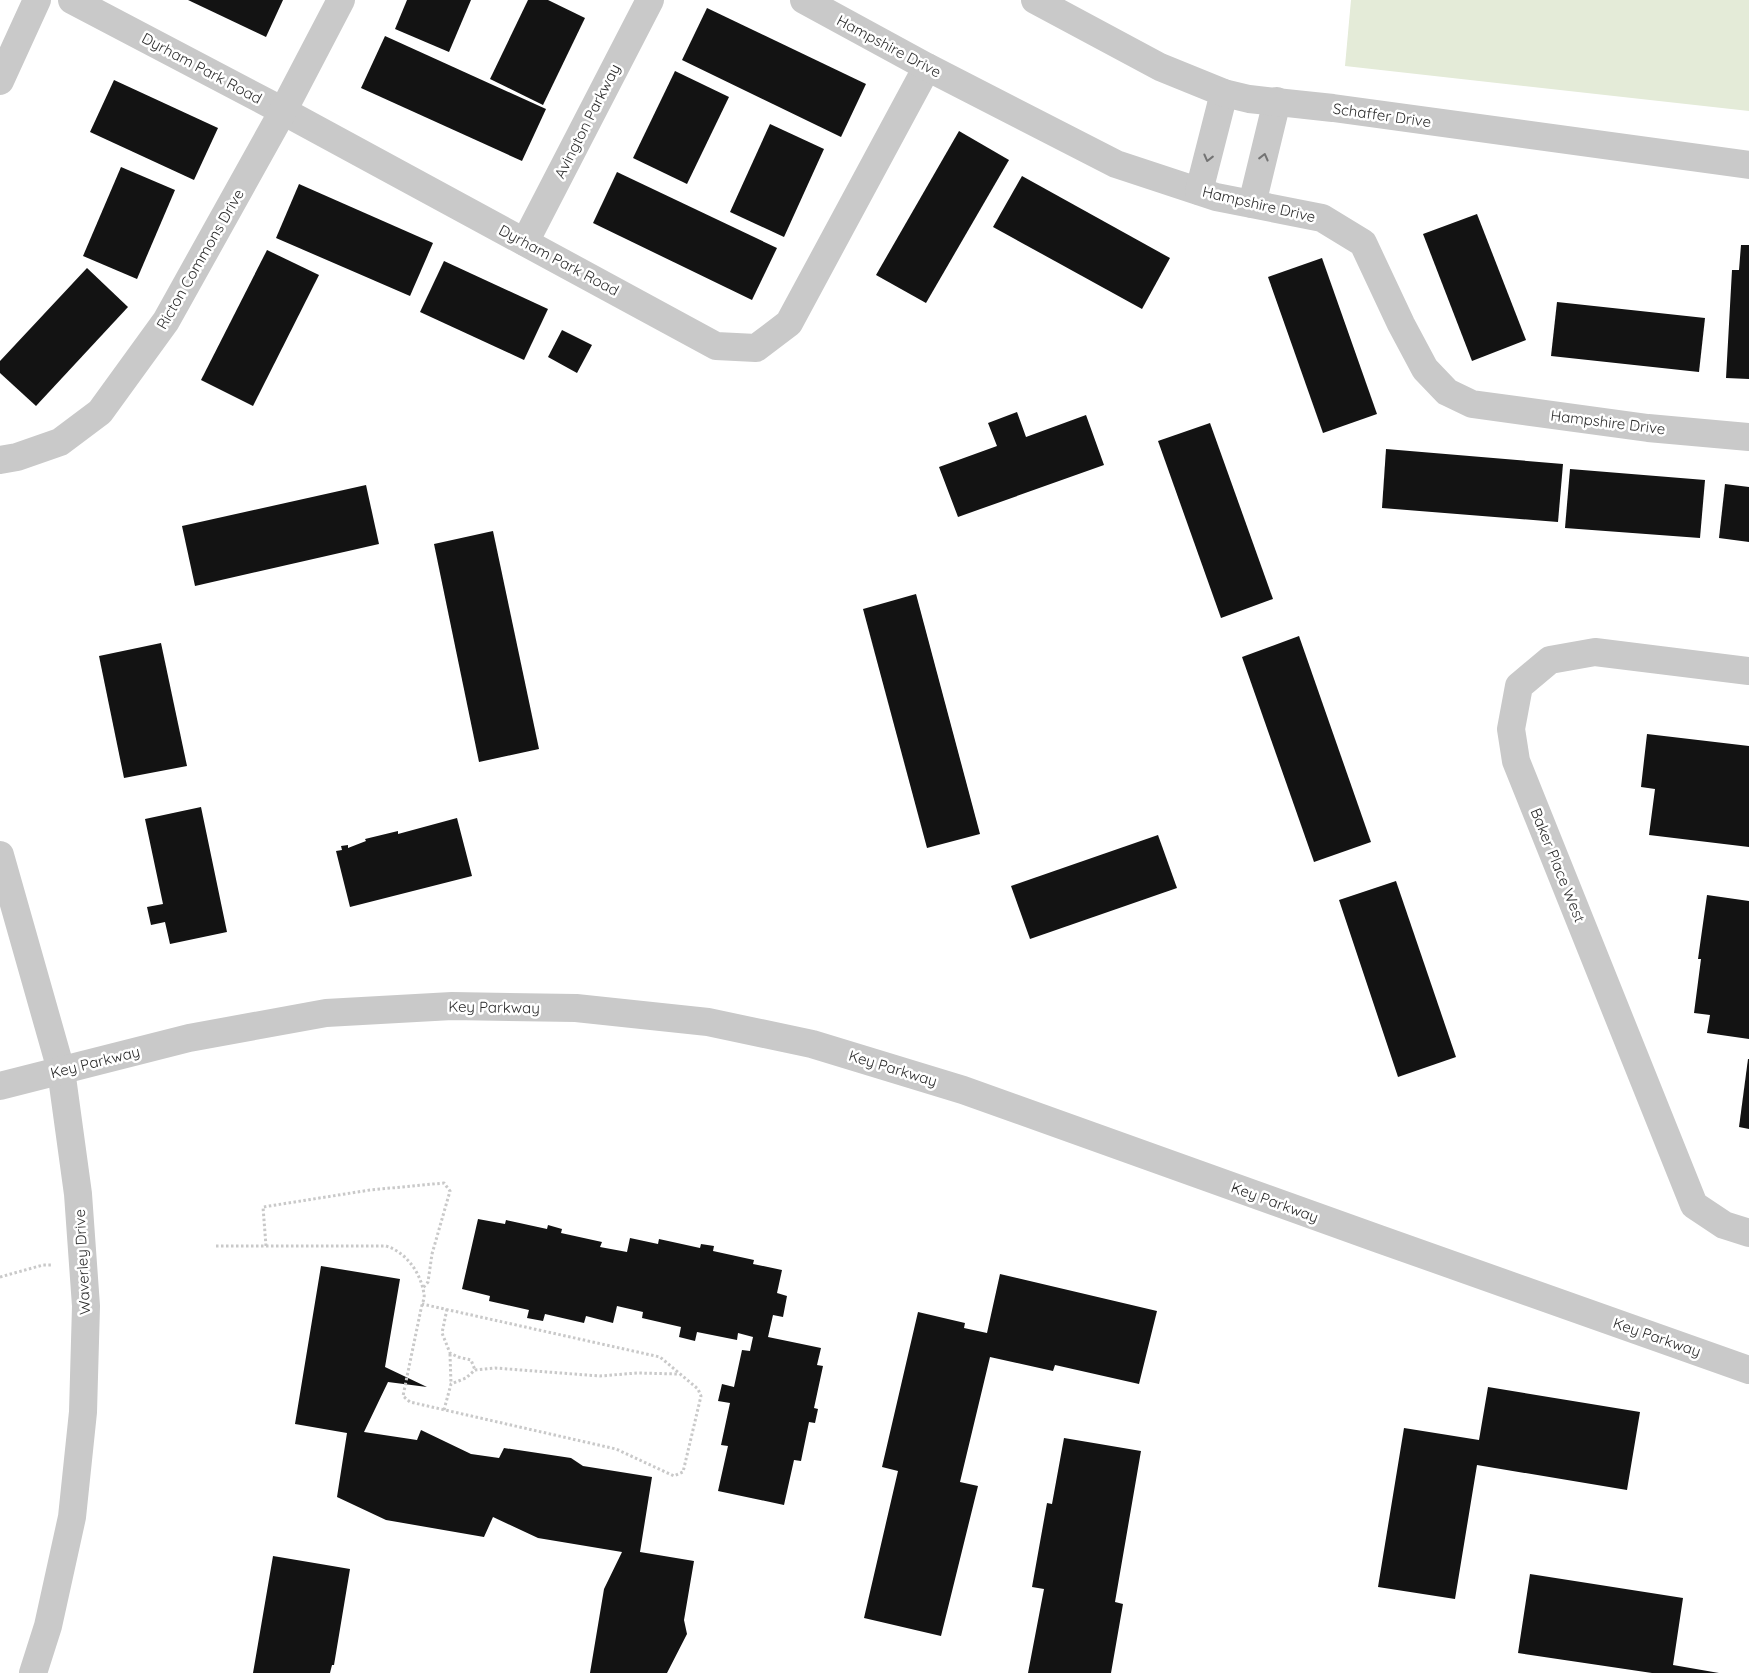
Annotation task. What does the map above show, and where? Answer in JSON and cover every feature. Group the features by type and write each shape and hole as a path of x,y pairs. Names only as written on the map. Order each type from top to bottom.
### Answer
{"street":[{"path":"0,81 37,0"},
{"name":"Dyrham Park Road","path":"72,0 283,111 716,346 756,348 789,322 927,66"},
{"name":"Ricton Commons Drive","path":"0,460 17,457 60,442 100,412 166,321 283,111 341,0"},
{"name":"Avington Parkway","path":"525,242 650,0"},
{"name":"Hampshire Drive","path":"804,0 1116,164 1216,197 1322,218 1363,243 1401,324 1425,369 1447,392 1472,404 1648,428 1749,437"},
{"name":"Schaffer Drive","path":"1034,0 1160,66 1224,94 1749,165"},
{"path":"1199,191 1224,94"},
{"path":"1252,204 1277,101"},
{"name":"Baker Place West","path":"1749,671 1595,652 1550,660 1519,686 1512,729 1516,760 1694,1205 1724,1225 1749,1234"},
{"name":"Waverley Drive","path":"0,855 61,1070 78,1194 86,1306 83,1412 72,1517 48,1626 34,1673"},
{"name":"Key Parkway","path":"0,1086 189,1038 326,1013 452,1006 576,1008 708,1022 812,1044 963,1090 1379,1240 1749,1370"}],"path":[{"path":"266,1246 263,1208 370,1190 444,1183 450,1191 432,1254 428,1282 422,1288"},
{"path":"216,1246 386,1246 394,1248 408,1259 418,1275 424,1295 422,1304 403,1396 410,1402 616,1450 674,1476 683,1472 701,1396 698,1389 660,1357 422,1304"},
{"path":"0,1277 44,1265 51,1265"},
{"path":"444,1410 451,1384 450,1354 442,1333 447,1309"},
{"path":"450,1354 471,1360 475,1370"},
{"path":"451,1384 466,1378 475,1370 495,1368 600,1376 638,1372 678,1374"}],"green space":[{"path":"1351,0 1749,0 1749,111 1345,66"}],"building":[{"path":"188,0 283,0 266,37"},
{"path":"407,0 471,0 449,52 395,29"},
{"path":"528,0 548,0 585,18 543,105 490,79"},
{"path":"707,8 866,84 841,137 682,60"},
{"path":"385,36 546,109 522,161 361,88"},
{"path":"675,71 729,97 687,184 633,158"},
{"path":"114,80 218,128 194,180 90,132"},
{"path":"770,124 824,149 784,237 730,212"},
{"path":"959,131 1009,160 926,303 876,275"},
{"path":"121,167 175,190 137,279 83,256"},
{"path":"617,172 777,248 752,300 593,223"},
{"path":"1022,176 1170,258 1142,309 993,227"},
{"path":"299,184 433,243 410,296 276,238"},
{"path":"1477,214 1526,340 1472,361 1423,234"},
{"path":"1741,245 1749,245 1749,379 1726,378 1732,270 1739,270"},
{"path":"267,250 319,275 253,406 201,380"},
{"path":"1322,258 1377,414 1323,433 1268,277"},
{"path":"444,261 548,309 524,360 420,312"},
{"path":"87,268 128,307 36,406 0,373 0,361"},
{"path":"1557,302 1705,318 1699,372 1551,356"},
{"path":"562,330 592,345 577,373 548,357"},
{"path":"1017,412 1026,437 1086,415 1104,465 958,517 939,467 997,446 988,423"},
{"path":"1210,423 1273,599 1221,618 1158,441"},
{"path":"1386,449 1563,464 1558,522 1382,508"},
{"path":"1570,469 1705,480 1700,538 1565,528"},
{"path":"1725,484 1749,487 1749,542 1719,538"},
{"path":"366,485 379,544 195,586 182,526"},
{"path":"493,531 539,749 479,762 434,544"},
{"path":"916,594 980,834 927,848 863,609"},
{"path":"1299,636 1371,842 1314,862 1242,657"},
{"path":"161,643 187,766 124,778 99,656"},
{"path":"1647,734 1749,746 1749,847 1649,835 1655,789 1641,787"},
{"path":"201,807 227,932 170,944 165,922 151,925 147,907 163,904 145,819"},
{"path":"457,818 472,876 350,907 336,851 342,850 341,846 348,845 348,848 366,841 365,839 398,831 398,834"},
{"path":"1158,835 1177,888 1030,939 1011,886"},
{"path":"1396,881 1456,1057 1398,1077 1339,900"},
{"path":"1707,895 1749,901 1749,1039 1707,1033 1710,1015 1694,1013 1701,959 1698,959"},
{"path":"1749,1059 1749,1129 1739,1127"},
{"path":"478,1219 505,1224 506,1220 547,1229 548,1225 562,1229 561,1233 602,1242 600,1247 627,1252 630,1238 658,1244 659,1239 700,1248 701,1244 714,1246 713,1251 754,1260 753,1264 782,1270 777,1293 787,1296 783,1317 773,1315 768,1337 821,1348 817,1365 823,1366 814,1408 818,1409 815,1423 809,1422 801,1461 794,1460 784,1505 718,1491 728,1446 721,1445 730,1403 718,1401 722,1384 734,1387 742,1350 750,1351 753,1337 738,1333 737,1340 697,1332 695,1341 679,1337 681,1327 642,1318 643,1312 617,1306 613,1323 586,1316 584,1323 545,1314 543,1321 527,1318 529,1310 489,1301 490,1296 462,1289"},
{"path":"321,1266 400,1279 385,1367 427,1387 388,1382 364,1432 417,1440 421,1430 471,1454 499,1458 504,1448 571,1458 583,1466 652,1477 640,1552 694,1561 684,1620 687,1634 667,1673 590,1673 604,1589 622,1552 538,1538 493,1517 484,1537 386,1520 337,1497 347,1433 295,1424"},
{"path":"1000,1274 1157,1311 1139,1384 1055,1365 1053,1371 990,1357 960,1482 978,1486 941,1636 864,1618 898,1471 882,1467 918,1312 965,1323 964,1328 987,1333"},
{"path":"1488,1387 1640,1412 1627,1490 1477,1465 1455,1599 1378,1587 1404,1428 1479,1440"},
{"path":"1064,1438 1141,1451 1115,1602 1123,1604 1111,1673 1028,1673 1044,1589 1032,1587 1047,1503 1052,1504"},
{"path":"273,1556 350,1569 334,1665 332,1665 330,1673 253,1673"},
{"path":"1530,1574 1683,1598 1673,1665 1719,1673 1652,1673 1518,1653"}]}
